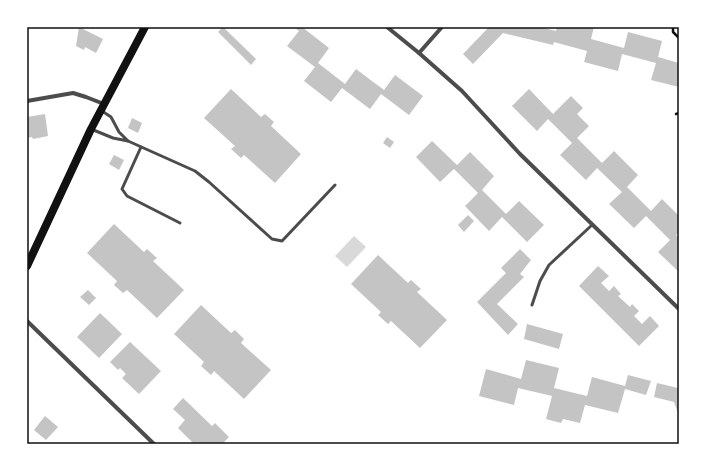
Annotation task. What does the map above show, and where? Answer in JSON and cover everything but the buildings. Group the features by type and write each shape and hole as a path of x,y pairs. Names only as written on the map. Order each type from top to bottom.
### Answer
{"main road":[{"path":"27,266 91,129 145,27"}],"street":[{"path":"387,27 462,91 520,154 679,309"},
{"path":"419,53 442,27"},
{"path":"27,101 73,94 86,96 102,108"},
{"path":"27,321 154,444"}],"lane":[{"path":"102,108 111,117 119,132 128,141"},
{"path":"91,129 113,138 128,141 195,171 272,239 282,241 335,185"},
{"path":"141,147 122,189 127,196 180,223"},
{"path":"532,305 540,281 549,265 592,224"}],"path":[{"path":"673,27 673,32 679,38"}],"shaded area":[{"path":"354,236 366,247 347,267 335,256"}]}
